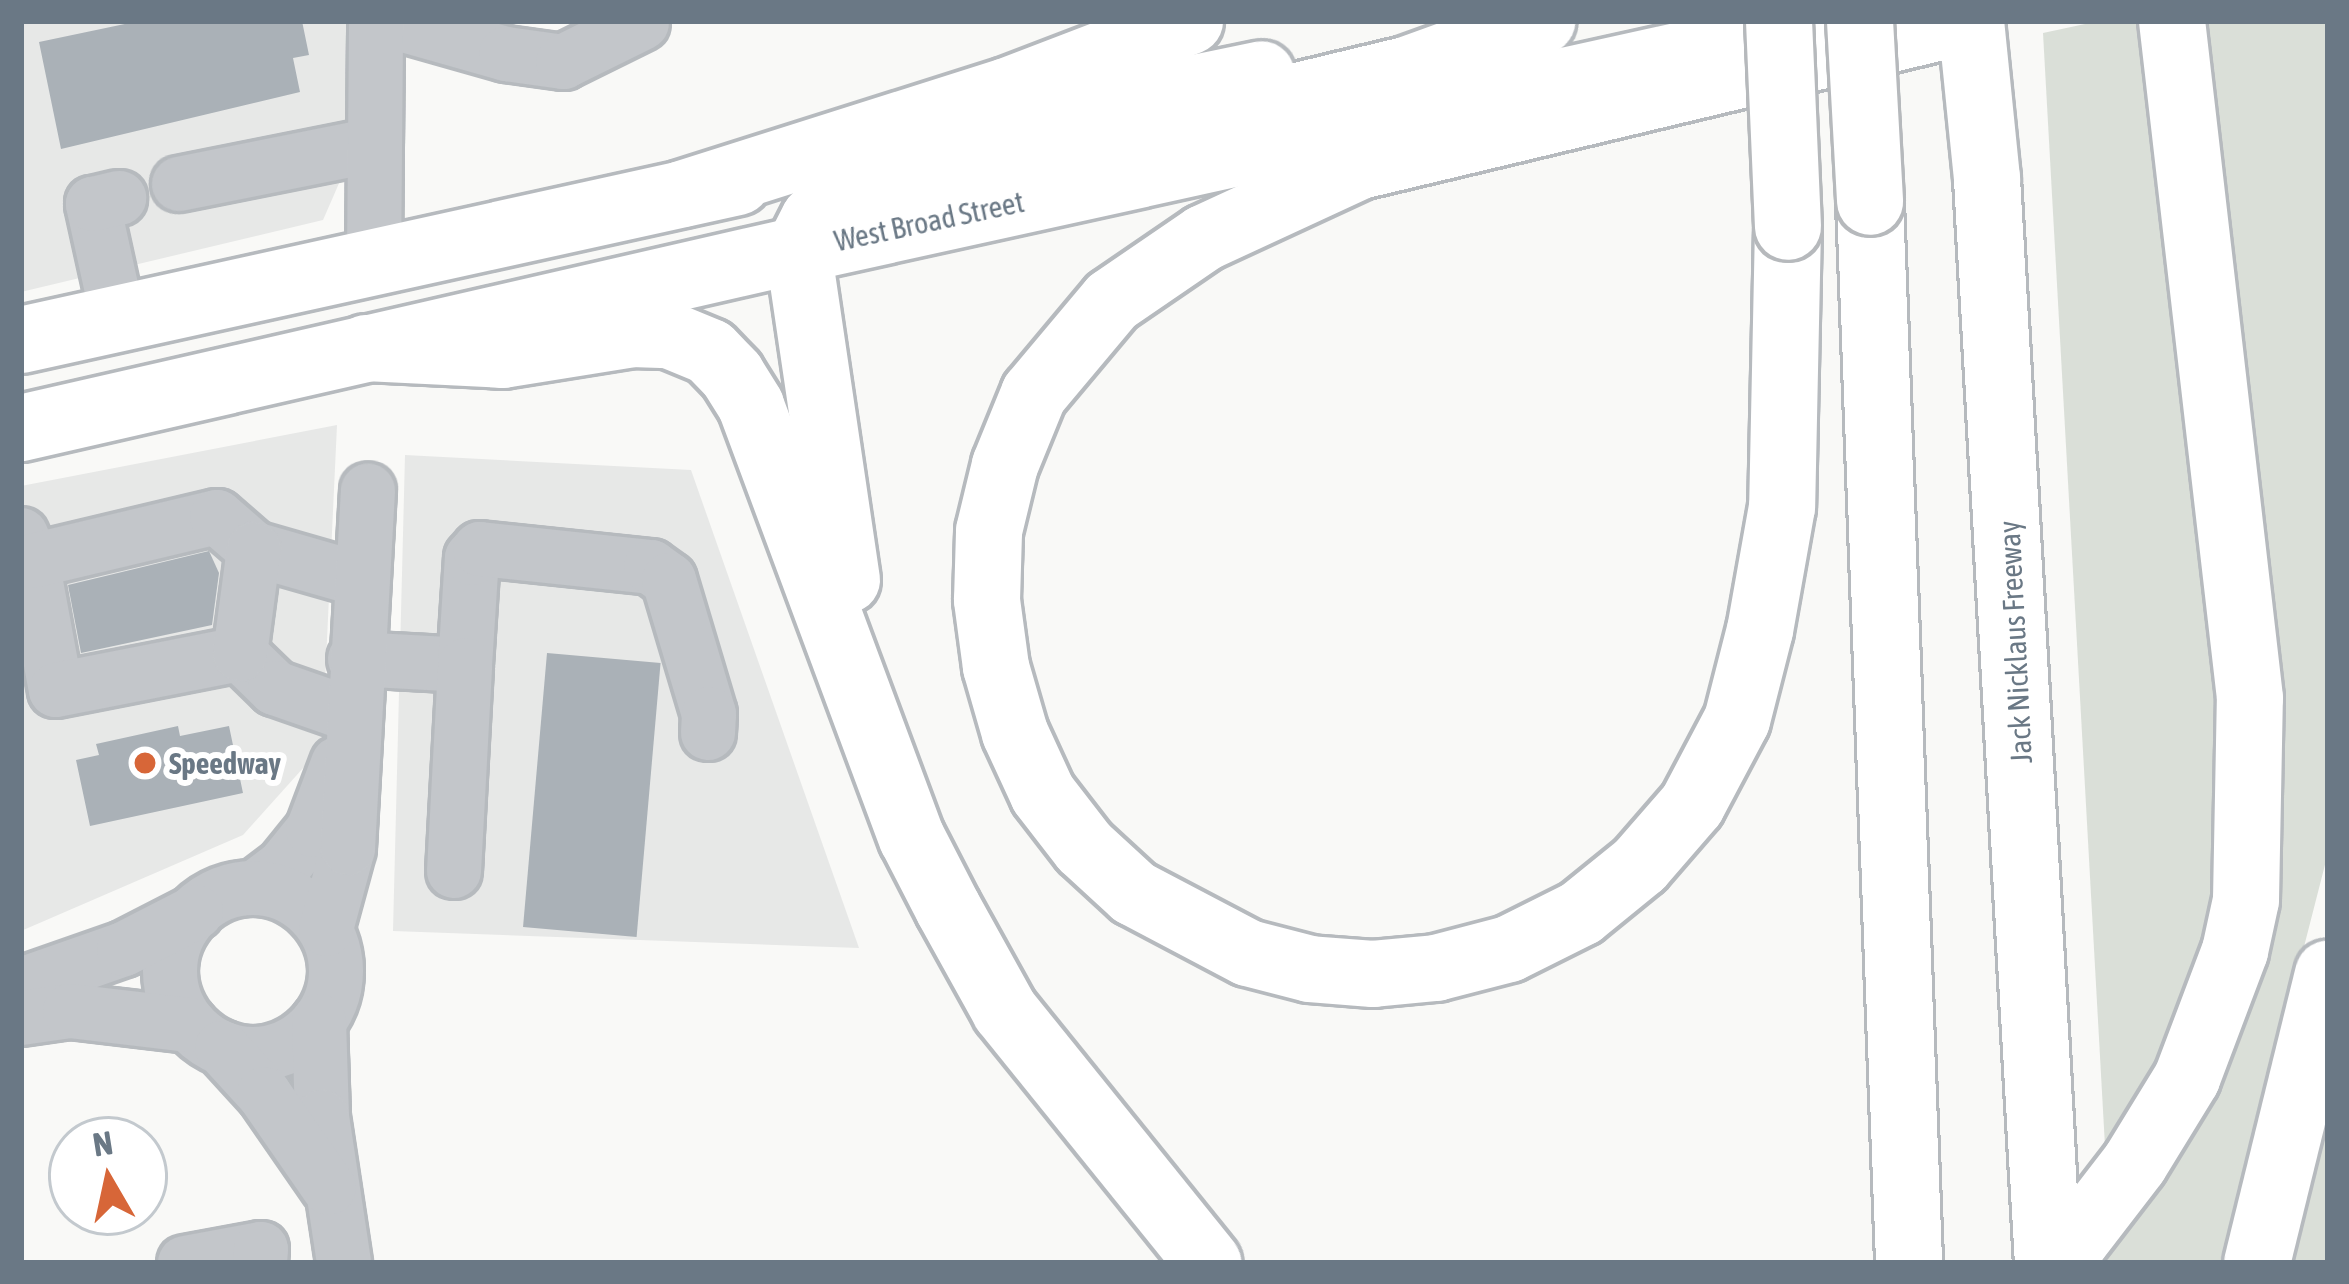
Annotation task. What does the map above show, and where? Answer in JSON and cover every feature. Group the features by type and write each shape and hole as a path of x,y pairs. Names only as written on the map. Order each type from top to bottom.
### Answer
{"main road":[{"path":"682,194 1007,91 1190,21"},
{"path":"21,340 682,194 1515,21"},
{"path":"866,715 798,250 814,219 866,202 1406,70 1542,21"},
{"path":"1779,21 1788,227 1782,507 1760,630 1737,720 1692,805 1640,865 1581,913 1509,949 1436,968 1373,974 1310,969 1248,953 1134,893 1084,847 1043,794 1015,733 996,667 987,600 989,531 1005,465 1034,394 1112,301 1204,238 1360,166 1969,21"},
{"name":"West Broad Street","path":"21,428 798,250 1838,21"},
{"path":"1860,21 1909,1263"},
{"name":"Jack Nicklaus Freeway","path":"1969,21 1987,179 2049,1263"},
{"path":"2049,1263 2075,1240 2135,1162 2187,1078 2235,951 2246,900 2250,698 2172,21"},
{"path":"366,348 503,355 632,334 669,335 710,352 751,406 912,838 1005,1011 1208,1263"},
{"path":"2257,1263 2328,974"},
{"path":"1137,1176 1256,1263"}],"street":[{"path":"374,262 376,21"},
{"path":"420,25 506,54 563,62 642,22"},
{"path":"179,184 374,145"},
{"path":"118,317 93,204 119,198"},
{"path":"326,929 348,848 368,490"},
{"path":"240,655 56,690 26,548 217,517 254,549 362,580"},
{"path":"240,655 254,549"},
{"path":"454,871 474,552 651,567 669,580 709,714 708,733"},
{"path":"240,655 275,688 352,716"},
{"path":"356,659 465,665"},
{"path":"256,888 284,866 313,830 352,716"},
{"path":"21,986 124,949 227,892 256,888 283,893 308,908 326,929 335,956 335,984 319,1021 316,1053 344,1263"},
{"path":"196,913 172,952 170,980 177,1006 264,1094 331,1190"},
{"path":"21,1018 70,1011 206,1036 264,1053 290,1046 319,1021"},
{"path":"184,1263 261,1249 260,1263"}],"shaded area":[{"path":"21,21 348,21 347,165 323,220 21,292"},
{"path":"2099,21 2142,21 2230,704 2227,848 2205,981 2106,1164 2043,33"},
{"path":"2207,21 2328,21 2328,853 2223,1263 2108,1263 2108,1244 2182,1150 2238,1033 2274,907 2284,816 2276,665"},
{"path":"337,425 322,747 243,835 21,931 21,486"},
{"path":"405,455 691,470 859,948 393,931"},
{"path":"2328,1090 2328,1263 2276,1263"}],"building":[{"path":"139,21 302,21 309,55 293,58 300,92 61,149 39,42"},
{"path":"209,551 219,573 212,625 81,653 68,585"},
{"path":"547,653 661,663 637,937 523,927"},
{"path":"178,726 180,736 229,726 243,793 90,826 76,760 99,755 96,744"}],"place":[{"name":"Speedway","path":"145,763"}]}
